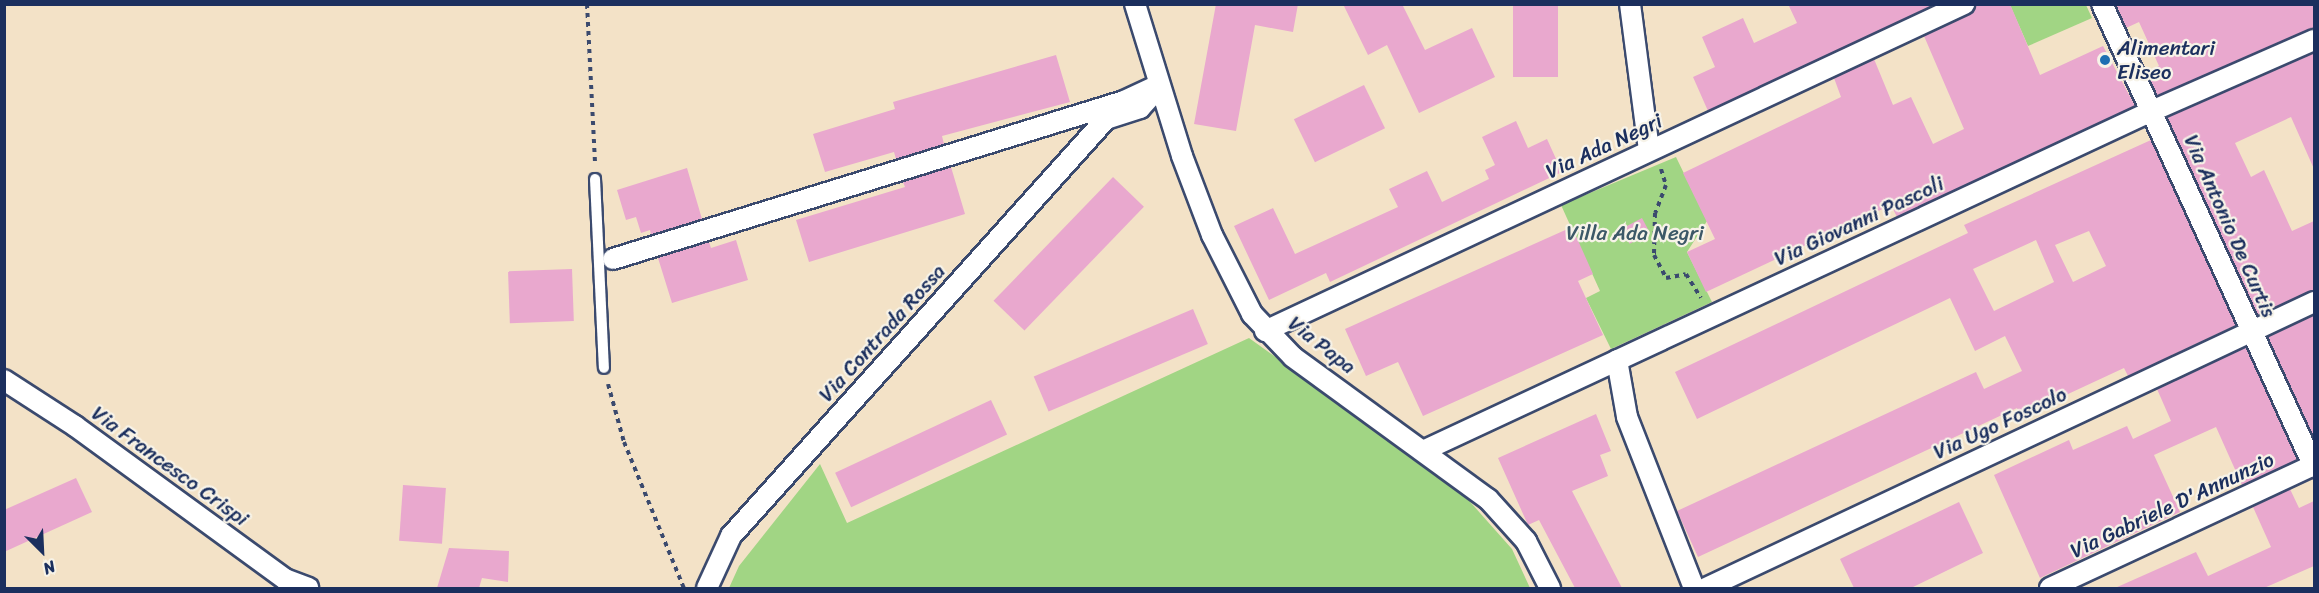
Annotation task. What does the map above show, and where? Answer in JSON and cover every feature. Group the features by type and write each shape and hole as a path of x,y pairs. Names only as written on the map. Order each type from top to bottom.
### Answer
{"street":[{"name":"Via Papa","path":"1135,4 1159,85 1212,235 1237,288 1265,331 1293,357 1425,450 1510,520 1526,541 1550,588"},
{"path":"1630,4 1649,151"},
{"name":"Via Ada Negri","path":"1265,331 1964,4"},
{"name":"Via Antonio De Curtis","path":"2102,4 2314,466"},
{"name":"Via Giovanni Pascoli","path":"1425,450 2152,111 2314,40"},
{"name":"Via Contrada Rossa","path":"613,259 1124,101 1159,85"},
{"path":"1106,119 1140,108 1159,85"},
{"name":"Via Contrada Rossa","path":"707,588 731,536 1124,101"},
{"name":"Via Ugo Foscolo","path":"1706,588 2314,302"},
{"path":"1617,360 1627,417 1694,588"},
{"name":"Via Francesco Crispi","path":"4,380 75,426 285,579 308,588"},
{"name":"Via Gabriele D'Annunzio","path":"2050,588 2314,466"}],"lane":[{"path":"595,179 604,368"}],"path":[{"path":"587,4 595,179"},
{"path":"1649,151 1660,164 1666,185 1655,213 1654,255 1666,278 1686,274 1706,305 1718,313"},
{"path":"604,368 624,442 684,588"}],"green space":[{"path":"2010,5 2086,5 2092,18 2028,46"},
{"name":"Villa Ada Negri","path":"1676,157 1707,221 1687,252 1712,302 1611,349 1586,298 1600,291 1561,205"},
{"path":"1249,338 1456,486 1512,549 1530,588 729,588 739,566 820,464 847,523"}],"building":[{"path":"1216,4 1298,4 1293,32 1255,25 1236,131 1194,124"},
{"path":"1343,4 1402,4 1425,50 1472,28 1495,77 1419,113 1387,45 1368,55"},
{"path":"1513,4 1558,4 1558,77 1513,77"},
{"path":"1788,4 1935,4 1708,111 1693,77 1715,67 1702,37 1743,18 1754,43 1797,23"},
{"path":"1976,4 2010,4 2040,75 2103,46 2135,106 1897,217 1891,205 1706,292 1687,252 1715,239 1683,173 1841,97 1834,78 1874,59 1893,105 1911,97 1933,144 1964,129 1924,36 1969,15"},
{"path":"2116,4 2314,4 2314,28 2157,96 2146,72 2159,66 2139,22 2126,28"},
{"path":"2314,53 2314,169 2291,117 2235,143 2251,177 2264,170 2292,231 2314,221 2314,290 2258,315 2167,117"},
{"path":"1056,55 1070,102 942,136 944,144 896,159 894,152 825,172 813,134 895,109 893,102"},
{"path":"1364,85 1385,128 1315,162 1294,119"},
{"path":"1516,121 1528,148 1547,139 1562,172 1330,282 1326,273 1269,300 1234,226 1273,208 1295,254 1398,207 1389,189 1427,171 1442,202 1489,179 1485,170 1495,165 1482,137"},
{"path":"2151,140 2236,325 2128,376 2124,368 2021,416 2017,408 1698,557 1677,511 1976,372 1984,389 2022,371 2005,336 1975,351 1950,298 1697,419 1675,372 1968,233 1964,225","holes":["2089,231 2106,266 2073,282 2055,245","2036,240 2054,282 1994,311 1973,269"]},
{"path":"951,167 965,214 809,262 796,220 905,187 903,182"},
{"path":"687,168 702,219 651,235 650,230 641,233 636,217 626,220 617,190"},
{"path":"1113,177 1144,207 1024,331 994,301"},
{"path":"1642,218 1650,233 1630,244 1622,229"},
{"path":"1572,227 1593,274 1578,281 1603,335 1423,416 1398,362 1366,376 1345,329"},
{"path":"736,240 748,280 672,303 658,258 709,242 711,248"},
{"path":"572,269 574,321 510,323 508,271"},
{"path":"1193,309 1208,344 1049,412 1034,377"},
{"path":"2314,315 2314,439 2268,337"},
{"path":"2246,347 2297,460 2242,485 2216,427 2154,455 2180,512 2040,578 1994,475 2069,440 2073,450 2127,426 2133,439 2171,421 2157,389"},
{"path":"991,400 1007,434 851,507 835,473"},
{"path":"1596,414 1611,451 1600,455 1608,476 1572,491 1622,588 1575,588 1539,520 1528,525 1498,458"},
{"path":"76,478 92,512 4,552 4,510"},
{"path":"403,485 446,488 442,544 399,541"},
{"path":"2290,489 2299,508 2314,501 2314,566 2264,588 2115,588 2196,552 2208,576 2271,547 2253,507"},
{"path":"1959,502 1983,553 1911,588 1854,588 1840,559"},
{"path":"449,548 509,551 508,582 482,578 479,588 437,588"}],"place":[{"name":"Alimentari Eliseo","path":"2105,60"}]}
